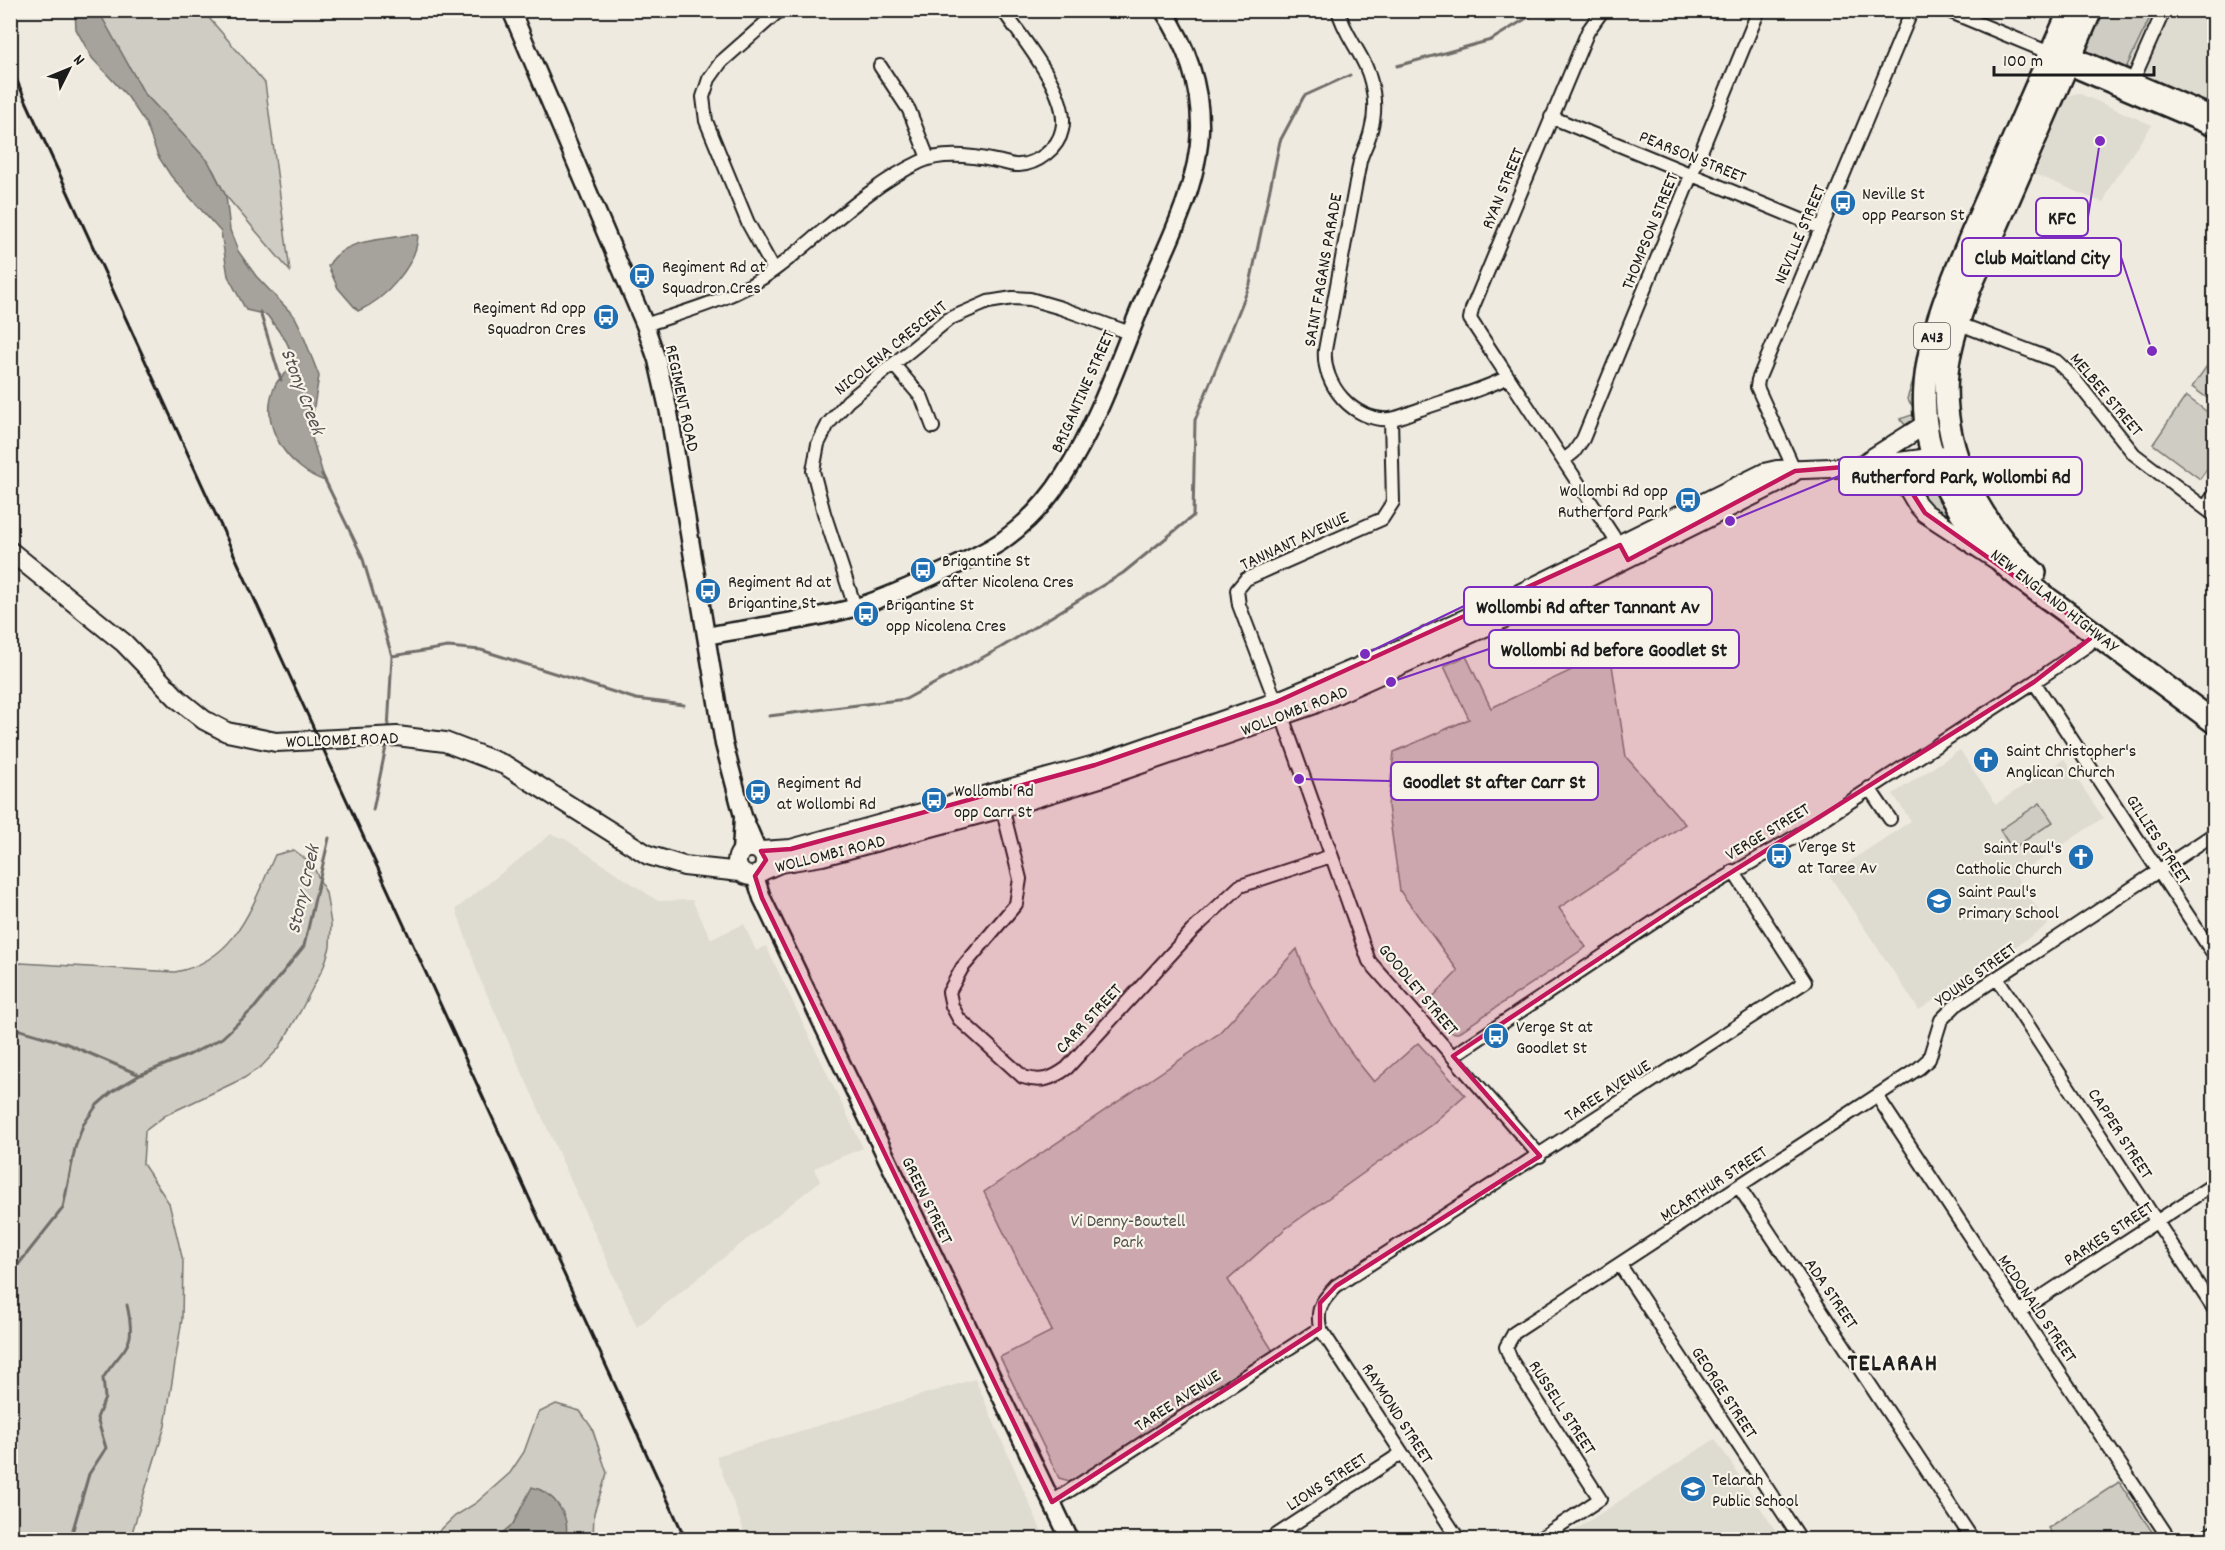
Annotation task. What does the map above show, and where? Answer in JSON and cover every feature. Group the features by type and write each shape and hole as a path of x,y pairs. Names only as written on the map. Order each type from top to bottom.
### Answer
{"highway":[{"name":"NEW ENGLAND HIGHWAY","path":"2070,10 2060,57 1957,323 1947,374 1948,413 1957,455 1967,481 1988,520 2021,560 2044,581 2214,705"},
{"name":"NEW ENGLAND HIGHWAY","path":"2091,10 2060,57 1966,246 1933,331 1926,369 1926,424 1933,458 1941,480 1963,517 2003,564 2214,722"}],"main road":[{"path":"1859,467 1926,424"},
{"name":"WOLLOMBI ROAD","path":"10,551 124,642 178,699 204,720 227,732 267,741 420,738 444,742 505,765 648,855 684,866 710,869 1100,778 1279,709 1391,671 1624,553 1778,483 1795,471 1859,467 1957,455"},
{"path":"1893,463 1917,504 1925,513 1963,540 2003,564"}],"street":[{"name":"REGIMENT ROAD","path":"511,10 645,325 657,360 669,413 724,744 743,816 751,861"},
{"path":"774,270 748,223 706,121 703,97 709,79 721,62 780,10"},
{"path":"645,325 711,303 752,285 881,184 928,158 961,156 1017,165 1035,161 1049,152 1063,130 1062,103 1003,10"},
{"name":"BRIGANTINE STREET","path":"706,636 855,607 908,588 964,562 1002,540 1038,510 1064,477 1082,446 1130,333 1187,194 1197,159 1199,96 1190,61 1163,10"},
{"name":"SAINT FAGANS PARADE","path":"1338,10 1343,29 1361,56 1371,80 1374,112 1371,131 1360,161 1325,350 1325,368 1332,386 1347,403 1367,414 1391,419"},
{"name":"RYAN STREET","path":"1508,376 1471,324 1470,315 1588,31 1603,10"},
{"name":"THOMPSON STREET","path":"1564,460 1574,452 1583,439 1760,10"},
{"name":"NEVILLE STREET","path":"1795,471 1757,387 1912,10"},
{"path":"1946,10 2060,57 2080,71 2214,128"},
{"path":"2133,80 2164,10"},
{"path":"2060,57 2086,61 2214,116"},
{"path":"880,66 909,110 928,158"},
{"name":"PEARSON STREET","path":"1551,117 1821,228"},
{"name":"NICOLENA CRESCENT","path":"855,607 824,513 813,471 818,444 828,424 848,401 949,319 988,302 1013,298 1061,308 1130,333"},
{"name":"MELBEE STREET","path":"1957,323 2056,361 2072,376 2134,454 2210,512"},
{"path":"893,364 922,398 933,427"},
{"path":"1391,419 1490,386 1508,376 1624,553"},
{"name":"TANNANT AVENUE","path":"1279,709 1239,604 1237,590 1246,579 1383,519 1393,502 1391,419"},
{"path":"2210,512 2214,495"},
{"name":"VERGE STREET","path":"1453,1056 1734,872 1805,831 2034,682 2088,645 2096,634"},
{"name":"GILLIES STREET","path":"2034,682 2214,955"},
{"name":"GOODLET STREET","path":"1279,709 1369,961 1540,1156"},
{"path":"1869,788 1890,819"},
{"name":"CARR STREET","path":"1000,800 1020,879 1016,904 962,968 949,992 952,1006 959,1019 1023,1077 1034,1080 1047,1080 1067,1068 1192,931 1240,886 1331,856"},
{"name":"YOUNG STREET","path":"1929,1059 1941,1020 1956,1005 2214,834"},
{"name":"GREEN STREET","path":"751,861 762,898 1070,1539"},
{"name":"TAREE AVENUE","path":"1052,1502 1320,1328 1317,1315 1320,1303 1336,1286 1540,1156 1805,982 1734,872"},
{"name":"CAPPER STREET","path":"1997,978 2214,1309"},
{"name":"MCARTHUR STREET","path":"1514,1333 1877,1096 1929,1059"},
{"name":"MCDONALD STREET","path":"1877,1096 2170,1539"},
{"name":"PARKES STREET","path":"2020,1311 2214,1184"},
{"name":"ADA STREET","path":"1739,1187 1973,1539"},
{"name":"GEORGE STREET","path":"1620,1265 1800,1539"},
{"name":"RAYMOND STREET","path":"1320,1328 1459,1539"},
{"name":"RUSSELL STREET","path":"1514,1333 1506,1347 1511,1360 1600,1499 1538,1539"},
{"name":"LIONS STREET","path":"1269,1539 1402,1453"},
{"path":"2202,1539 2214,1532"}],"highlighted area":[{"path":"1893,463 1925,513 2096,634 2034,682 1684,902 1453,1056 1540,1156 1336,1286 1320,1303 1320,1328 1052,1502 762,898 755,876 766,860 761,851 791,849 1095,765 1276,702 1620,545 1628,560 1795,471"}],"shaded area":[{"path":"2153,11 2214,11 2214,105 2126,68"},
{"path":"2078,93 2152,125 2112,183 2103,203 2035,174 2067,96"},
{"name":"Saint Paul's Primary School","path":"1960,750 1996,804 2064,759 2103,818 2016,876 2048,925 1919,1010 1829,875 1911,821 1893,794"},
{"path":"551,834 565,839 658,901 692,900 711,939 744,924 756,951 766,946 863,1148 814,1168 820,1181 637,1327 480,979 456,909"},
{"path":"975,1379 1045,1539 747,1539 716,1456"},
{"name":"Telarah Public School","path":"1715,1439 1781,1539 1561,1539"}],"green space":[{"path":"97,11 203,11 265,83 290,271 226,196 213,170 144,93"},
{"path":"2101,11 2153,11 2126,68 2090,54 2085,45"},
{"path":"2214,356 2214,403 2192,387"},
{"path":"1916,371 1916,418 1908,428 1900,419 1912,415 1915,409 1907,399"},
{"path":"2186,396 2214,417 2214,459 2200,479 2153,444"},
{"path":"1929,473 1939,501 1957,530 1914,491 1923,484 1923,474"},
{"path":"1610,652 1626,757 1685,824 1559,908 1586,947 1458,1033 1448,1032 1425,1005 1458,971 1400,891 1388,806 1394,752 1469,719 1444,666 1466,656 1491,708"},
{"path":"2040,803 2053,822 2012,849 2000,830"},
{"path":"294,850 312,864 326,893 331,924 330,947 324,966 300,1012 279,1048 262,1066 244,1078 166,1115 145,1131 143,1164 169,1203 183,1261 182,1319 165,1426 130,1539 11,1539 11,966 21,963 175,972 196,966 214,956 240,928 259,893 275,855"},
{"name":"Vi Denny-Bowtell Park","path":"1297,949 1303,967 1329,1019 1374,1082 1418,1043 1465,1095 1431,1125 1285,1229 1228,1280 1273,1351 1073,1482 1059,1478 1000,1357 1052,1331 984,1192 1218,1034"},
{"path":"556,1404 580,1411 592,1428 607,1473 594,1513 593,1539 565,1539 567,1537 522,1506 513,1524 495,1539 430,1540 455,1516 476,1503 510,1473 524,1452 538,1413"},
{"path":"2119,1482 2157,1539 2055,1539 2048,1528"}],"water":[{"path":"75,11 99,12 144,93 208,161 226,196 230,230 238,251 256,276 295,317 319,376 310,431 325,481 300,467 289,456 280,444 270,417 270,402 276,384 281,377 297,365 286,341 267,315 246,310 228,276 221,232 171,176 158,156 146,124 128,97 92,58 76,29"},
{"path":"418,235 412,258 406,269 379,299 358,311 338,288 328,266 343,250 353,245"},
{"path":"532,1487 547,1494 559,1507 566,1522 565,1539 495,1539 513,1524"}],"waterway":[{"path":"1397,66 1491,40 1540,10"},
{"path":"769,716 906,699 1000,648 1123,573 1193,516 1195,420 1250,284 1280,141 1304,96 1350,75"},
{"name":"Stony Creek","path":"260,312 281,380"},
{"name":"Stony Creek","path":"322,474 362,556 392,656 388,730"},
{"path":"392,656 448,647 481,650 636,699 684,705"},
{"name":"Stony Creek","path":"373,810 387,742"},
{"path":"10,1275 63,1208 75,1148 83,1125 97,1105 113,1091 140,1075 191,1054 222,1038 255,1007 304,946 329,838"},
{"path":"10,1027 65,1043 140,1075"},
{"path":"70,1540 89,1474 106,1448 97,1418 105,1398 103,1378 123,1352 130,1338 127,1305"}],"railway":[{"path":"10,66 686,1540"}],"place":[{"name":"KFC","path":"2100,141"},
{"name":"Neville St opp Pearson St","path":"1843,203"},
{"name":"Regiment Rd at Squadron Cres","path":"642,276"},
{"name":"Regiment Rd opp Squadron Cres","path":"606,317"},
{"name":"Club Maitland City","path":"2152,351"},
{"name":"Wollombi Rd opp Rutherford Park","path":"1688,500"},
{"name":"Rutherford Park, Wollombi Rd","path":"1730,521"},
{"name":"Brigantine St after Nicolena Cres","path":"923,570"},
{"name":"Regiment Rd at Brigantine St","path":"708,591"},
{"name":"Brigantine St opp Nicolena Cres","path":"866,614"},
{"name":"Wollombi Rd after Tannant Av","path":"1365,654"},
{"name":"Wollombi Rd before Goodlet St","path":"1391,682"},
{"name":"Saint Christopher's Anglican Church","path":"1986,760"},
{"name":"Goodlet St after Carr St","path":"1299,779"},
{"name":"Regiment Rd at Wollombi Rd","path":"758,792"},
{"name":"Wollombi Rd opp Carr St","path":"934,800"},
{"name":"Verge St at Taree Av","path":"1779,856"},
{"name":"Saint Paul's Catholic Church","path":"2081,857"},
{"name":"Saint Paul's Primary School","path":"1939,901"},
{"name":"Verge St at Goodlet St","path":"1496,1036"},
{"name":"Telarah Public School","path":"1693,1489"}],"district":[{"name":"TELARAH","path":"1893,1362"}]}
